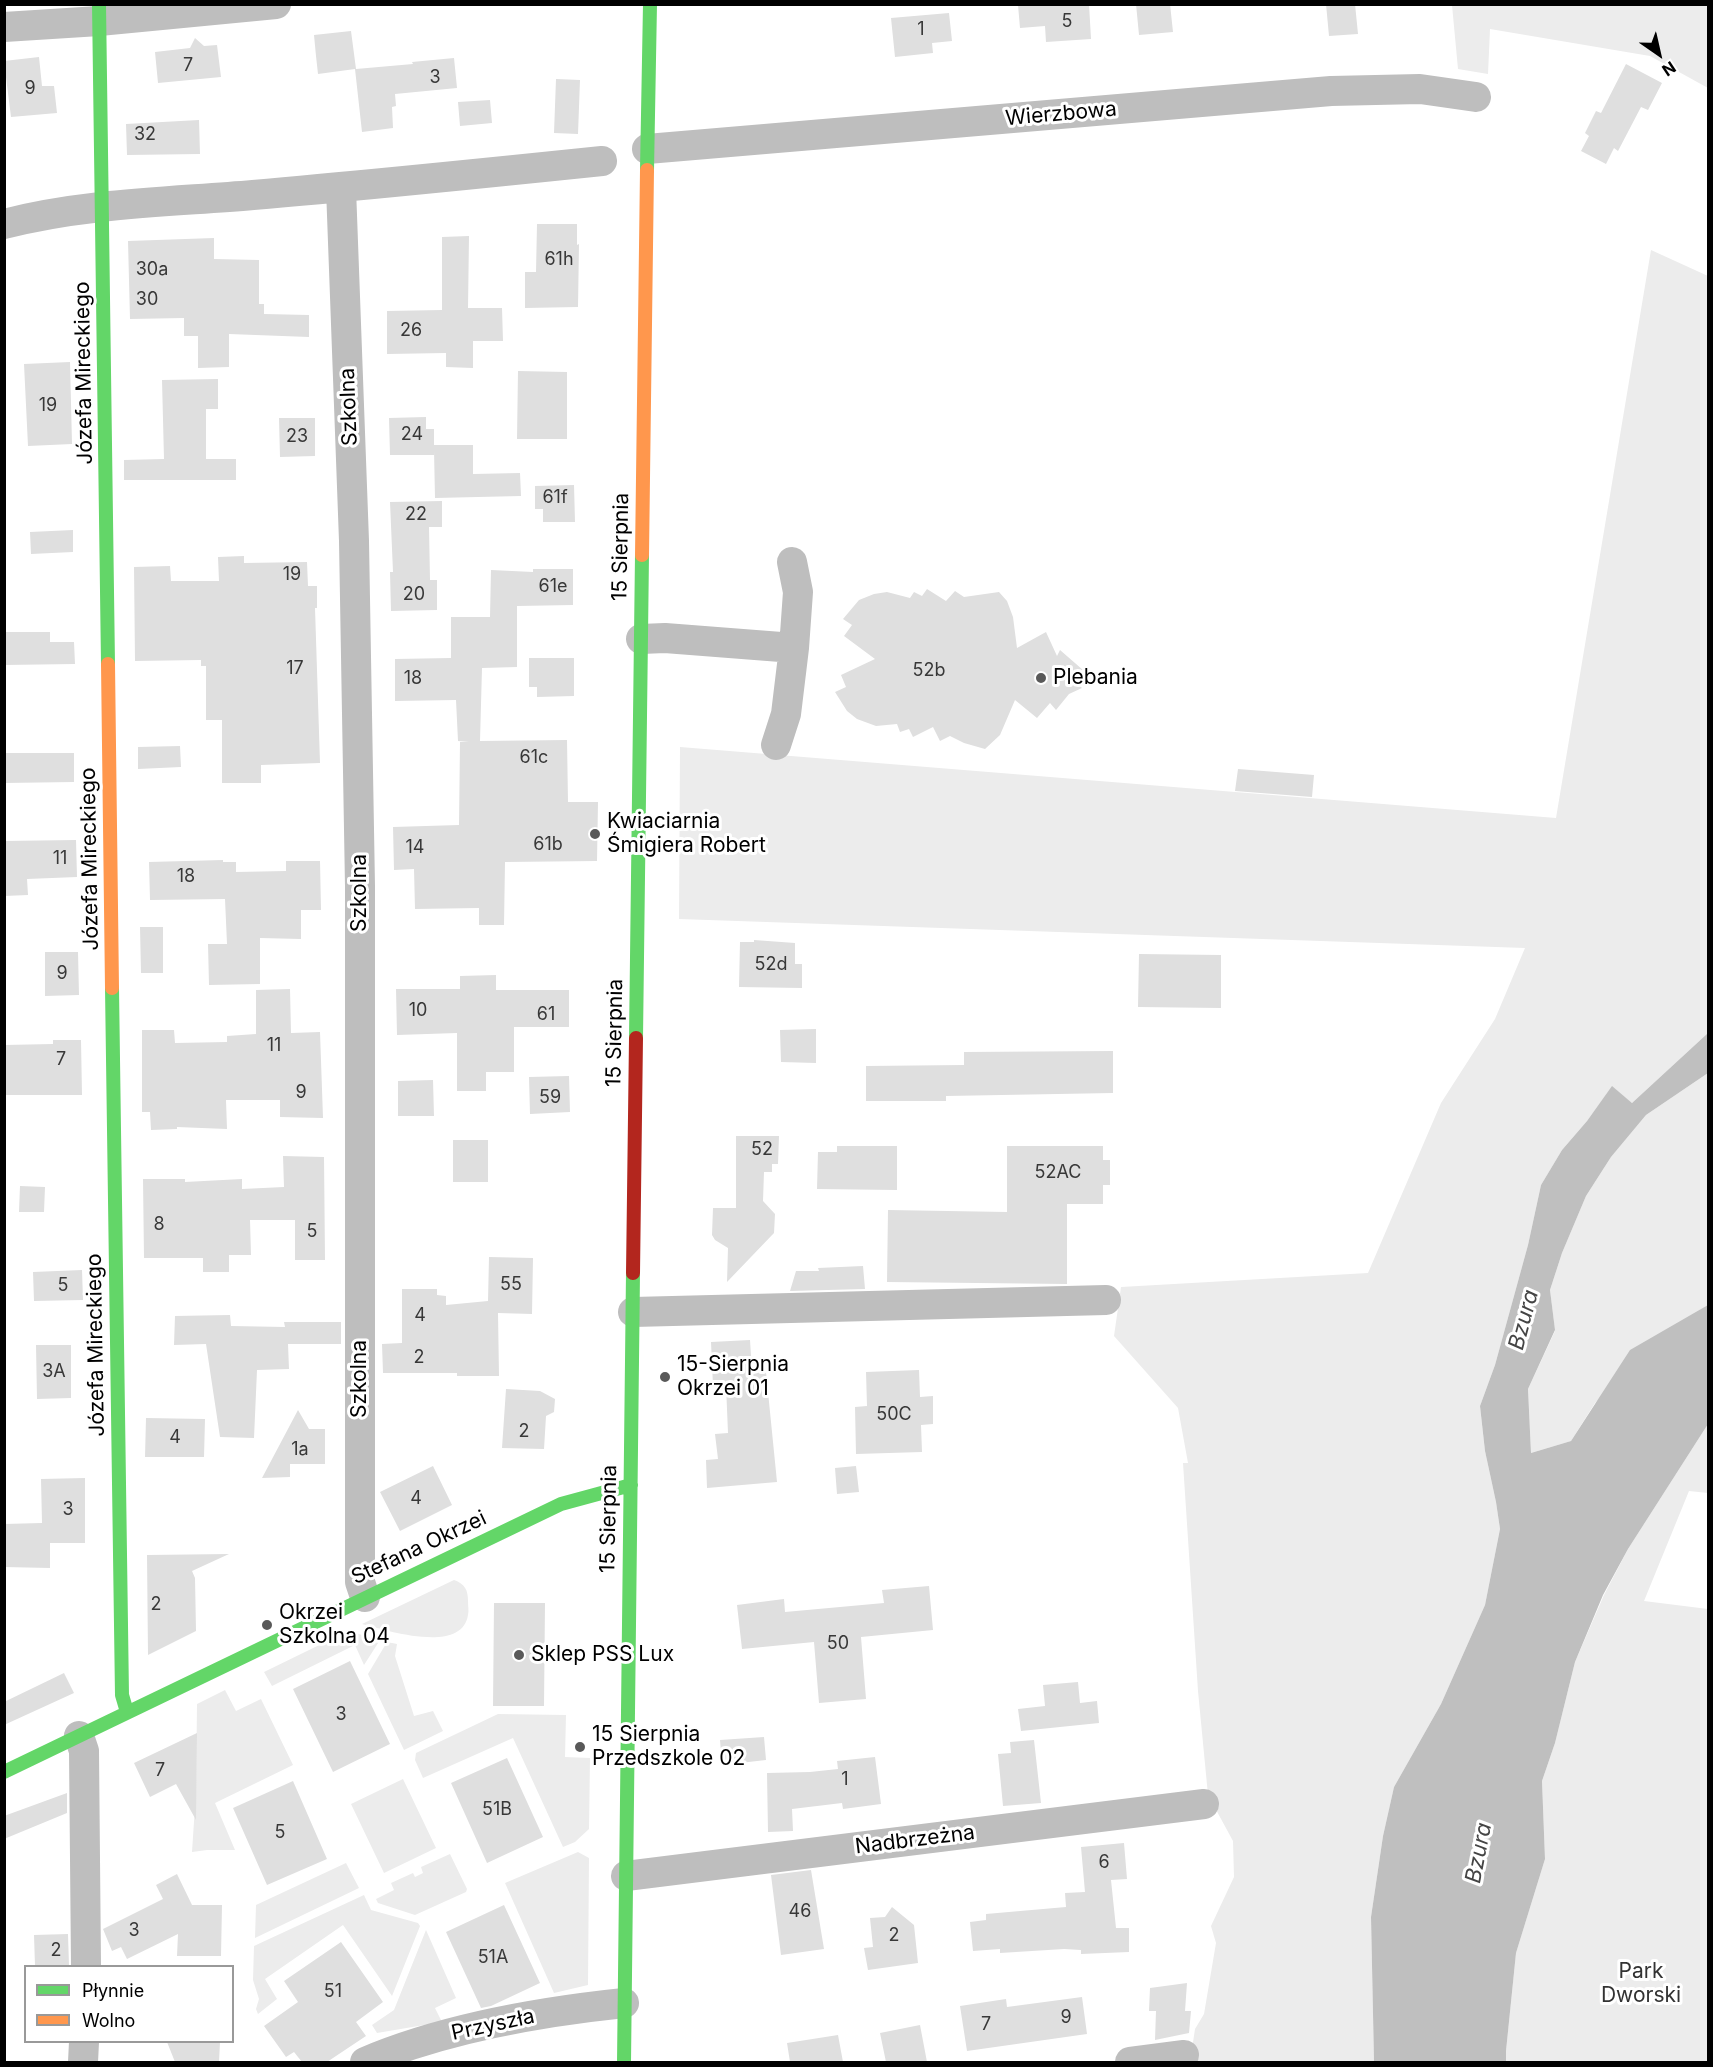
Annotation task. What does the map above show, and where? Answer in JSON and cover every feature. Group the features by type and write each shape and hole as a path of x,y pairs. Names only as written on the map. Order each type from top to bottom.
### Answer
{"street":[{"path":"4,27 99,13 276,4"},
{"name":"15 Sierpnia","path":"624,2062 647,149 651,4"},
{"name":"Józefa Mireckiego","path":"99,13 122,1695 127,1712"},
{"name":"Wierzbowa","path":"647,149 1331,91 1420,89 1476,97"},
{"path":"4,224 26,218 102,208 341,188 602,161"},
{"name":"Szkolna","path":"341,188 354,529 360,886 360,1582 365,1597"},
{"path":"776,745 786,714 794,648 798,592 792,562"},
{"path":"641,639 664,638 794,648"},
{"path":"633,1312 1106,1300"},
{"name":"Stefana Okrzei","path":"4,1772 561,1504 631,1485"},
{"path":"79,1736 84,1752 86,1965"},
{"name":"Nadbrzeżna","path":"626,1876 1204,1804"},
{"name":"Przyszła","path":"365,2062 431,2038 569,2010 624,2002"},
{"path":"83,2062 84,2043"},
{"path":"1130,2062 1184,2055"}],"green space":[{"path":"1452,5 1708,5 1708,88 1650,56 1490,29 1488,74 1458,69"},
{"path":"1651,250 1708,276 1708,1033 1632,1103 1612,1087 1562,1150 1541,1185 1528,1245 1495,1365 1480,1406 1485,1451 1500,1529 1485,1605 1441,1704 1394,1787 1383,1836 1371,1917 1374,2062 1190,2062 1195,2029 1204,2014 1216,1943 1211,1926 1234,1877 1233,1841 1208,1795 1198,1691 1183,1463 1188,1463 1178,1408 1114,1336 1121,1287 1368,1273 1441,1103 1495,1019 1525,948 679,919 680,747 1556,818"},
{"path":"1708,1073 1708,1305 1669,1330 1595,1403 1571,1441 1531,1453 1528,1389 1555,1331 1550,1290 1562,1253 1586,1196 1611,1157 1646,1115"},
{"name":"Park Dworski","path":"1708,1424 1708,1493 1689,1491 1644,1601 1708,1609 1708,2062 1506,2062 1516,1953 1545,1859 1542,1781 1555,1743 1575,1662 1604,1595 1628,1549"},
{"path":"454,1580 461,1583 466,1591 468,1615 463,1627 452,1634 421,1637 362,1624"},
{"path":"348,1631 380,1640 364,1665 355,1645 272,1686 264,1672"},
{"path":"387,1642 397,1644 395,1656 414,1716 433,1711 443,1731 404,1750 368,1674"},
{"path":"225,1690 236,1711 261,1699 293,1765 215,1803 235,1850 192,1852 196,1791 197,1704"},
{"path":"498,1714 566,1715 565,1757 590,1758 589,1829 575,1842 563,1847 513,1738 423,1778 415,1760 416,1753"},
{"path":"403,1779 436,1848 384,1873 351,1804"},
{"path":"578,1852 589,1858 588,1985 554,1993 505,1883"},
{"path":"450,1854 467,1889 466,1892 415,1915 378,1903 376,1899 394,1890 391,1883 413,1873 415,1877 423,1873 421,1867"},
{"path":"346,1863 359,1888 255,1938 256,1905"},
{"path":"364,1895 371,1910 418,1923 420,1926 392,1996 343,1925 265,1979 277,1999 258,2014 256,2009 259,1999 253,1980 254,1946"},
{"path":"426,1930 456,1998 435,2008 442,2022 377,2033 372,2025 394,2010"}],"water":[{"name":"Bzura","path":"1708,1033 1708,1073 1646,1115 1611,1157 1586,1196 1562,1253 1550,1290 1555,1330 1528,1389 1531,1453 1571,1441 1630,1350 1708,1305 1708,1424 1628,1549 1603,1595 1575,1662 1555,1743 1542,1781 1545,1859 1516,1953 1506,2062 1374,2062 1371,1917 1383,1836 1394,1787 1441,1704 1485,1605 1500,1529 1485,1451 1480,1406 1495,1365 1528,1245 1541,1185 1562,1150 1587,1121 1612,1086 1632,1103"}],"building":[{"path":"1089,4 1091,39 1046,42 1045,26 1020,28 1018,5"},
{"path":"1136,4 1170,4 1173,32 1139,35"},
{"path":"1326,4 1355,4 1358,34 1329,36"},
{"path":"949,13 952,41 932,43 933,53 895,57 891,18"},
{"path":"351,31 356,69 454,58 457,88 395,94 396,106 392,107 393,128 362,132 355,69 318,74 316,56 314,35"},
{"path":"195,38 204,46 217,45 221,77 158,83 155,52 190,48"},
{"path":"39,57 42,86 54,86 57,113 11,117 4,61"},
{"path":"1626,64 1662,83 1648,110 1641,107 1618,151 1614,148 1606,164 1581,151 1589,136 1585,133 1596,111 1601,113"},
{"path":"556,79 580,80 578,134 554,133"},
{"path":"490,100 492,123 460,126 458,102"},
{"path":"199,120 200,154 127,155 126,124"},
{"path":"537,224 577,224 578,307 525,308 525,272 536,272"},
{"path":"469,236 468,308 502,308 503,341 473,341 473,368 446,367 446,353 387,354 387,311 442,310 442,237"},
{"path":"214,238 214,259 259,260 259,304 264,304 264,314 309,315 309,337 229,334 229,367 198,368 198,336 184,336 184,318 130,319 128,241"},
{"path":"70,362 72,444 28,446 24,364"},
{"path":"518,371 567,372 567,439 517,439"},
{"path":"218,379 218,409 206,409 206,459 236,459 236,480 124,480 124,460 164,459 162,380"},
{"path":"426,417 426,429 434,429 434,445 473,445 473,474 520,473 521,496 435,498 434,450 434,455 390,455 389,418"},
{"path":"279,418 315,418 315,456 280,457"},
{"path":"574,485 575,522 543,522 543,509 535,509 535,486"},
{"path":"442,501 442,527 429,527 430,580 437,580 437,610 391,611 390,572 393,572 390,502"},
{"path":"73,530 73,552 31,554 30,532"},
{"path":"244,556 244,563 307,562 308,586 317,586 317,608 315,608 320,763 261,765 261,783 222,783 222,720 206,720 206,666 201,666 201,660 135,661 134,567 170,566 171,581 219,581 218,557"},
{"path":"533,569 573,569 573,605 517,606 517,667 482,668 480,741 567,740 568,802 598,802 597,861 505,862 504,925 479,925 479,908 415,909 414,869 394,870 393,827 459,825 460,742 469,742 458,741 456,700 395,701 395,659 451,658 451,617 490,617 491,570 533,572"},
{"path":"927,589 946,601 955,591 964,597 999,592 1007,601 1013,617 1017,648 1046,632 1057,656 1060,650 1083,670 1072,678 1082,688 1069,694 1056,710 1050,703 1037,718 1015,700 1000,735 985,749 950,736 940,741 933,727 913,737 909,729 900,732 897,724 876,726 857,719 847,711 835,692 846,687 841,675 875,659 844,636 852,625 843,619 859,600 874,594 887,592 910,598 914,592 922,596"},
{"path":"4,632 50,632 50,642 74,642 75,664 4,665"},
{"path":"529,658 574,658 574,696 537,697 537,687 529,687"},
{"path":"180,746 181,767 138,769 138,747"},
{"path":"4,753 74,753 74,782 4,783"},
{"path":"1238,769 1314,775 1312,797 1235,791"},
{"path":"76,840 77,877 27,879 28,895 4,896 4,841"},
{"path":"223,860 223,862 236,862 236,872 286,871 286,861 320,861 321,910 301,910 301,939 260,938 260,984 209,985 208,944 227,944 225,899 150,900 149,862"},
{"path":"140,927 163,927 163,973 141,973"},
{"path":"754,940 795,943 795,964 802,964 802,988 739,987 740,942 754,942"},
{"path":"45,952 78,952 79,995 45,996"},
{"path":"1139,954 1221,955 1221,1008 1138,1007"},
{"path":"496,975 496,990 569,990 569,1027 514,1027 514,1072 486,1072 486,1091 457,1091 457,1033 397,1035 396,989 460,989 460,976"},
{"path":"290,989 291,1033 320,1032 323,1118 280,1117 280,1100 226,1100 227,1129 177,1127 177,1129 151,1130 150,1112 142,1112 142,1030 174,1030 175,1043 227,1042 227,1036 256,1034 256,990"},
{"path":"816,1029 816,1063 781,1062 780,1030"},
{"path":"53,1040 81,1040 82,1095 5,1095 4,1045 53,1044"},
{"path":"1113,1051 1113,1093 946,1096 946,1101 866,1101 866,1066 964,1065 964,1052"},
{"path":"569,1076 570,1112 530,1114 529,1077"},
{"path":"433,1080 434,1116 398,1116 398,1081"},
{"path":"736,1136 779,1136 778,1164 772,1164 772,1172 764,1172 763,1201 775,1214 774,1233 727,1282 728,1248 715,1240 712,1235 713,1208 736,1208"},
{"path":"453,1140 488,1140 488,1182 453,1182"},
{"path":"837,1146 897,1146 897,1190 817,1189 818,1152 837,1152"},
{"path":"1007,1146 1103,1146 1103,1160 1110,1160 1110,1185 1103,1185 1103,1204 1067,1204 1067,1284 887,1282 888,1210 1007,1212"},
{"path":"283,1156 324,1157 325,1260 295,1260 295,1220 250,1220 251,1255 229,1255 229,1272 203,1272 203,1258 144,1258 143,1179 185,1179 185,1182 242,1179 242,1189 284,1187"},
{"path":"20,1186 45,1187 44,1212 19,1212"},
{"path":"489,1257 533,1258 532,1314 498,1313 499,1376 457,1376 457,1373 383,1373 382,1344 402,1343 402,1289 437,1289 437,1295 446,1296 446,1305 488,1301"},
{"path":"863,1266 865,1289 790,1291 796,1271"},
{"path":"82,1270 83,1300 34,1301 33,1272"},
{"path":"230,1315 231,1326 285,1327 284,1322 341,1322 341,1344 288,1344 289,1369 257,1370 254,1438 220,1437 206,1344 174,1345 175,1316"},
{"path":"750,1340 752,1373 766,1372 777,1482 707,1488 706,1460 718,1459 715,1434 728,1433 726,1385 713,1386 711,1342"},
{"path":"36,1345 71,1345 71,1398 37,1399"},
{"path":"919,1370 920,1397 933,1396 933,1424 921,1425 922,1452 856,1454 855,1407 867,1406 866,1372"},
{"path":"506,1389 540,1391 555,1399 554,1412 546,1416 544,1449 502,1448"},
{"path":"298,1410 309,1429 325,1429 325,1464 290,1464 290,1477 262,1478"},
{"path":"146,1418 205,1419 204,1457 145,1457"},
{"path":"433,1466 452,1505 400,1531 380,1492"},
{"path":"856,1466 859,1492 837,1494 835,1468"},
{"path":"85,1478 85,1543 50,1543 50,1568 4,1567 4,1524 42,1523 41,1479"},
{"path":"229,1554 192,1571 195,1578 196,1631 148,1655 147,1555"},
{"path":"929,1586 933,1630 861,1637 866,1699 819,1703 814,1642 742,1649 737,1605 784,1599 785,1612 884,1603 882,1590"},
{"name":"Sklep PSS Lux","path":"494,1603 545,1603 544,1706 493,1706"},
{"path":"350,1661 390,1744 333,1772 293,1689"},
{"path":"64,1673 74,1693 4,1725 4,1702"},
{"path":"1078,1682 1080,1703 1097,1701 1099,1723 1021,1731 1018,1709 1045,1706 1043,1685"},
{"path":"197,1733 196,1820 176,1784 150,1797 134,1763"},
{"path":"764,1737 766,1760 722,1765 720,1740"},
{"path":"1034,1740 1041,1803 1003,1806 998,1754 1011,1753 1010,1742"},
{"path":"875,1757 881,1804 843,1809 842,1803 792,1809 793,1831 768,1832 767,1773 838,1769 837,1761"},
{"path":"507,1758 543,1837 487,1863 451,1783"},
{"path":"293,1781 327,1859 267,1885 233,1808"},
{"path":"67,1793 67,1813 4,1839 4,1816"},
{"path":"1124,1843 1127,1879 1111,1880 1116,1928 1129,1928 1129,1952 1081,1954 1081,1950 1064,1949 1000,1953 1000,1949 973,1951 970,1922 986,1920 986,1914 1066,1907 1065,1893 1085,1892 1081,1847"},
{"path":"811,1870 824,1949 781,1955 771,1875"},
{"path":"177,1874 192,1905 222,1905 221,1956 177,1956 178,1934 127,1959 121,1947 112,1951 103,1929 163,1899 156,1885"},
{"path":"504,1905 540,1983 491,2006 481,2008 446,1932"},
{"path":"892,1907 914,1925 918,1963 868,1970 864,1948 873,1947 870,1918 885,1917"},
{"path":"68,1934 69,1965 35,1965 34,1935"},
{"path":"341,1942 383,2002 356,2022 366,2036 327,2062 302,2062 294,2052 286,2057 264,2026 298,2002 284,1981"},
{"path":"1187,1983 1185,2011 1191,2011 1189,2033 1155,2040 1156,2011 1149,2011 1150,1988"},
{"path":"1082,1997 1087,2034 967,2051 960,2006 1006,1999 1007,2007"},
{"path":"920,2025 927,2062 886,2062 880,2033"},
{"path":"838,2035 843,2062 790,2062 787,2043"},
{"path":"167,2043 220,2043 219,2062 175,2062"}],"traffic: fast":[{"path":"99,4 108,664"},
{"path":"647,170 650,4"},
{"path":"636,1038 642,555"},
{"path":"112,988 122,1695 127,1712"},
{"path":"624,2062 633,1273"},
{"path":"4,1772 561,1504 631,1485"}],"traffic: slow":[{"path":"642,555 647,170"},
{"path":"108,664 112,988"}],"traffic: jam":[{"path":"633,1273 636,1038"}],"place":[{"name":"Plebania","path":"1041,678"},
{"name":"Kwiaciarnia Śmigiera Robert","path":"595,834"},
{"name":"15-Sierpnia Okrzei 01","path":"665,1377"},
{"name":"Okrzei Szkolna 04","path":"267,1625"},
{"name":"Sklep PSS Lux","path":"519,1655"},
{"name":"15 Sierpnia Przedszkole 02","path":"580,1747"}]}
